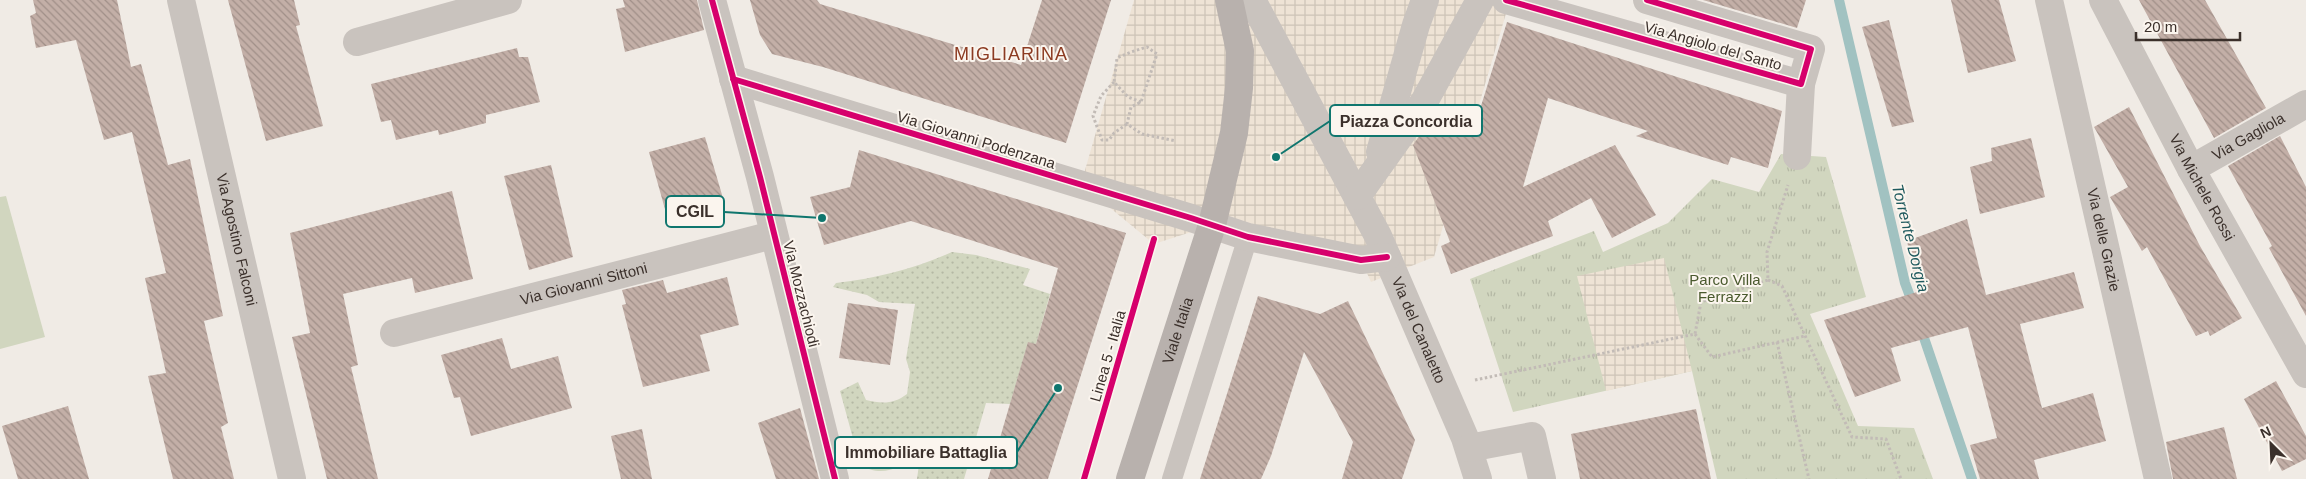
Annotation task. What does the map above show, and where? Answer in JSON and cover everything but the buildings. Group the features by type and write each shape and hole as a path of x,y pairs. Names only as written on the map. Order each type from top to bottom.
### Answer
{"main road":[{"name":"Viale Italia","path":"1130,479 1212,225 1234,133 1239,88 1240,51 1229,0"}],"street":[{"name":"Via Agostino Falconi","path":"180,0 292,479"},
{"path":"357,42 508,0"},
{"name":"Via Mozzachiodi","path":"712,0 836,479"},
{"name":"Via del Canaletto","path":"1252,0 1387,257 1469,448 1478,479"},
{"path":"1375,170 1416,25 1425,0"},
{"path":"1356,196 1424,102 1480,0"},
{"name":"Via Angiolo del Santo","path":"1506,0 1801,84"},
{"name":"Via Angiolo del Santo","path":"1647,0 1811,49 1801,84 1797,156"},
{"name":"Via delle Grazie","path":"2049,0 2158,479"},
{"name":"Via Michele Rossi","path":"2103,0 2191,169 2306,374"},
{"name":"Via Giovanni Podenzana","path":"733,79 1248,237 1361,260 1387,257"},
{"name":"Via Gagliola","path":"2191,169 2306,104"},
{"name":"Via Giovanni Sittoni","path":"394,333 773,235"},
{"path":"1469,448 1532,436 1542,479"}],"lane":[{"path":"1172,479 1248,237"}],"path":[{"path":"1147,47 1157,54 1141,102 1131,107 1127,124 1114,133 1109,140 1102,140 1093,116 1101,96 1114,82 1117,58 1147,47"},
{"path":"1114,82 1128,97 1141,102"},
{"path":"1127,124 1142,134 1176,141"},
{"path":"1768,280 1767,252 1797,156"},
{"path":"1806,336 1712,357 1695,334 1701,302 1768,280 1782,286 1806,336 1852,437 1886,439 1901,479"},
{"path":"1501,374 1695,334"},
{"path":"1777,342 1810,479"}],"green space":[{"name":"Parco Villa Ferrazzi","path":"1781,154 1826,157 1866,297 1810,314 1858,426 1914,428 1933,479 1717,479 1692,371 1513,412 1470,279 1594,231 1603,252 1668,223 1712,179 1759,192"},
{"path":"6,196 45,337 0,349 0,197"},
{"path":"952,252 976,255 1030,269 1023,285 1050,294 1036,344 1028,343 1010,404 986,403 964,479 917,479 920,457 897,468 875,471 860,464 840,391 858,382 866,400 888,402 897,400 907,394 910,372 906,359 915,304 879,302 867,295 833,287 836,283 910,268"}],"shaded area":[{"path":"1134,0 1510,0 1434,257 1371,282 1361,260 1213,225 1154,244 1081,184"},
{"path":"1664,258 1692,371 1606,391 1577,276"}],"waterway":[{"name":"Torrente Dorgia","path":"1839,0 1905,283 1914,307"},
{"name":"Torrente Dorgia","path":"1920,326 1972,479"}],"cycle path":[{"path":"712,0 760,177 835,479"},
{"path":"1506,0 1801,84 1811,49 1647,0"},
{"path":"733,79 1248,237 1361,260 1387,257"},
{"name":"Linea 5 - Italia","path":"1084,479 1154,239"}],"place":[{"name":"Piazza Concordia","path":"1276,157"},
{"name":"CGIL","path":"822,218"},
{"name":"Immobiliare Battaglia","path":"1058,388"}],"district":[{"name":"MIGLIARINA","path":"1011,54"}]}
